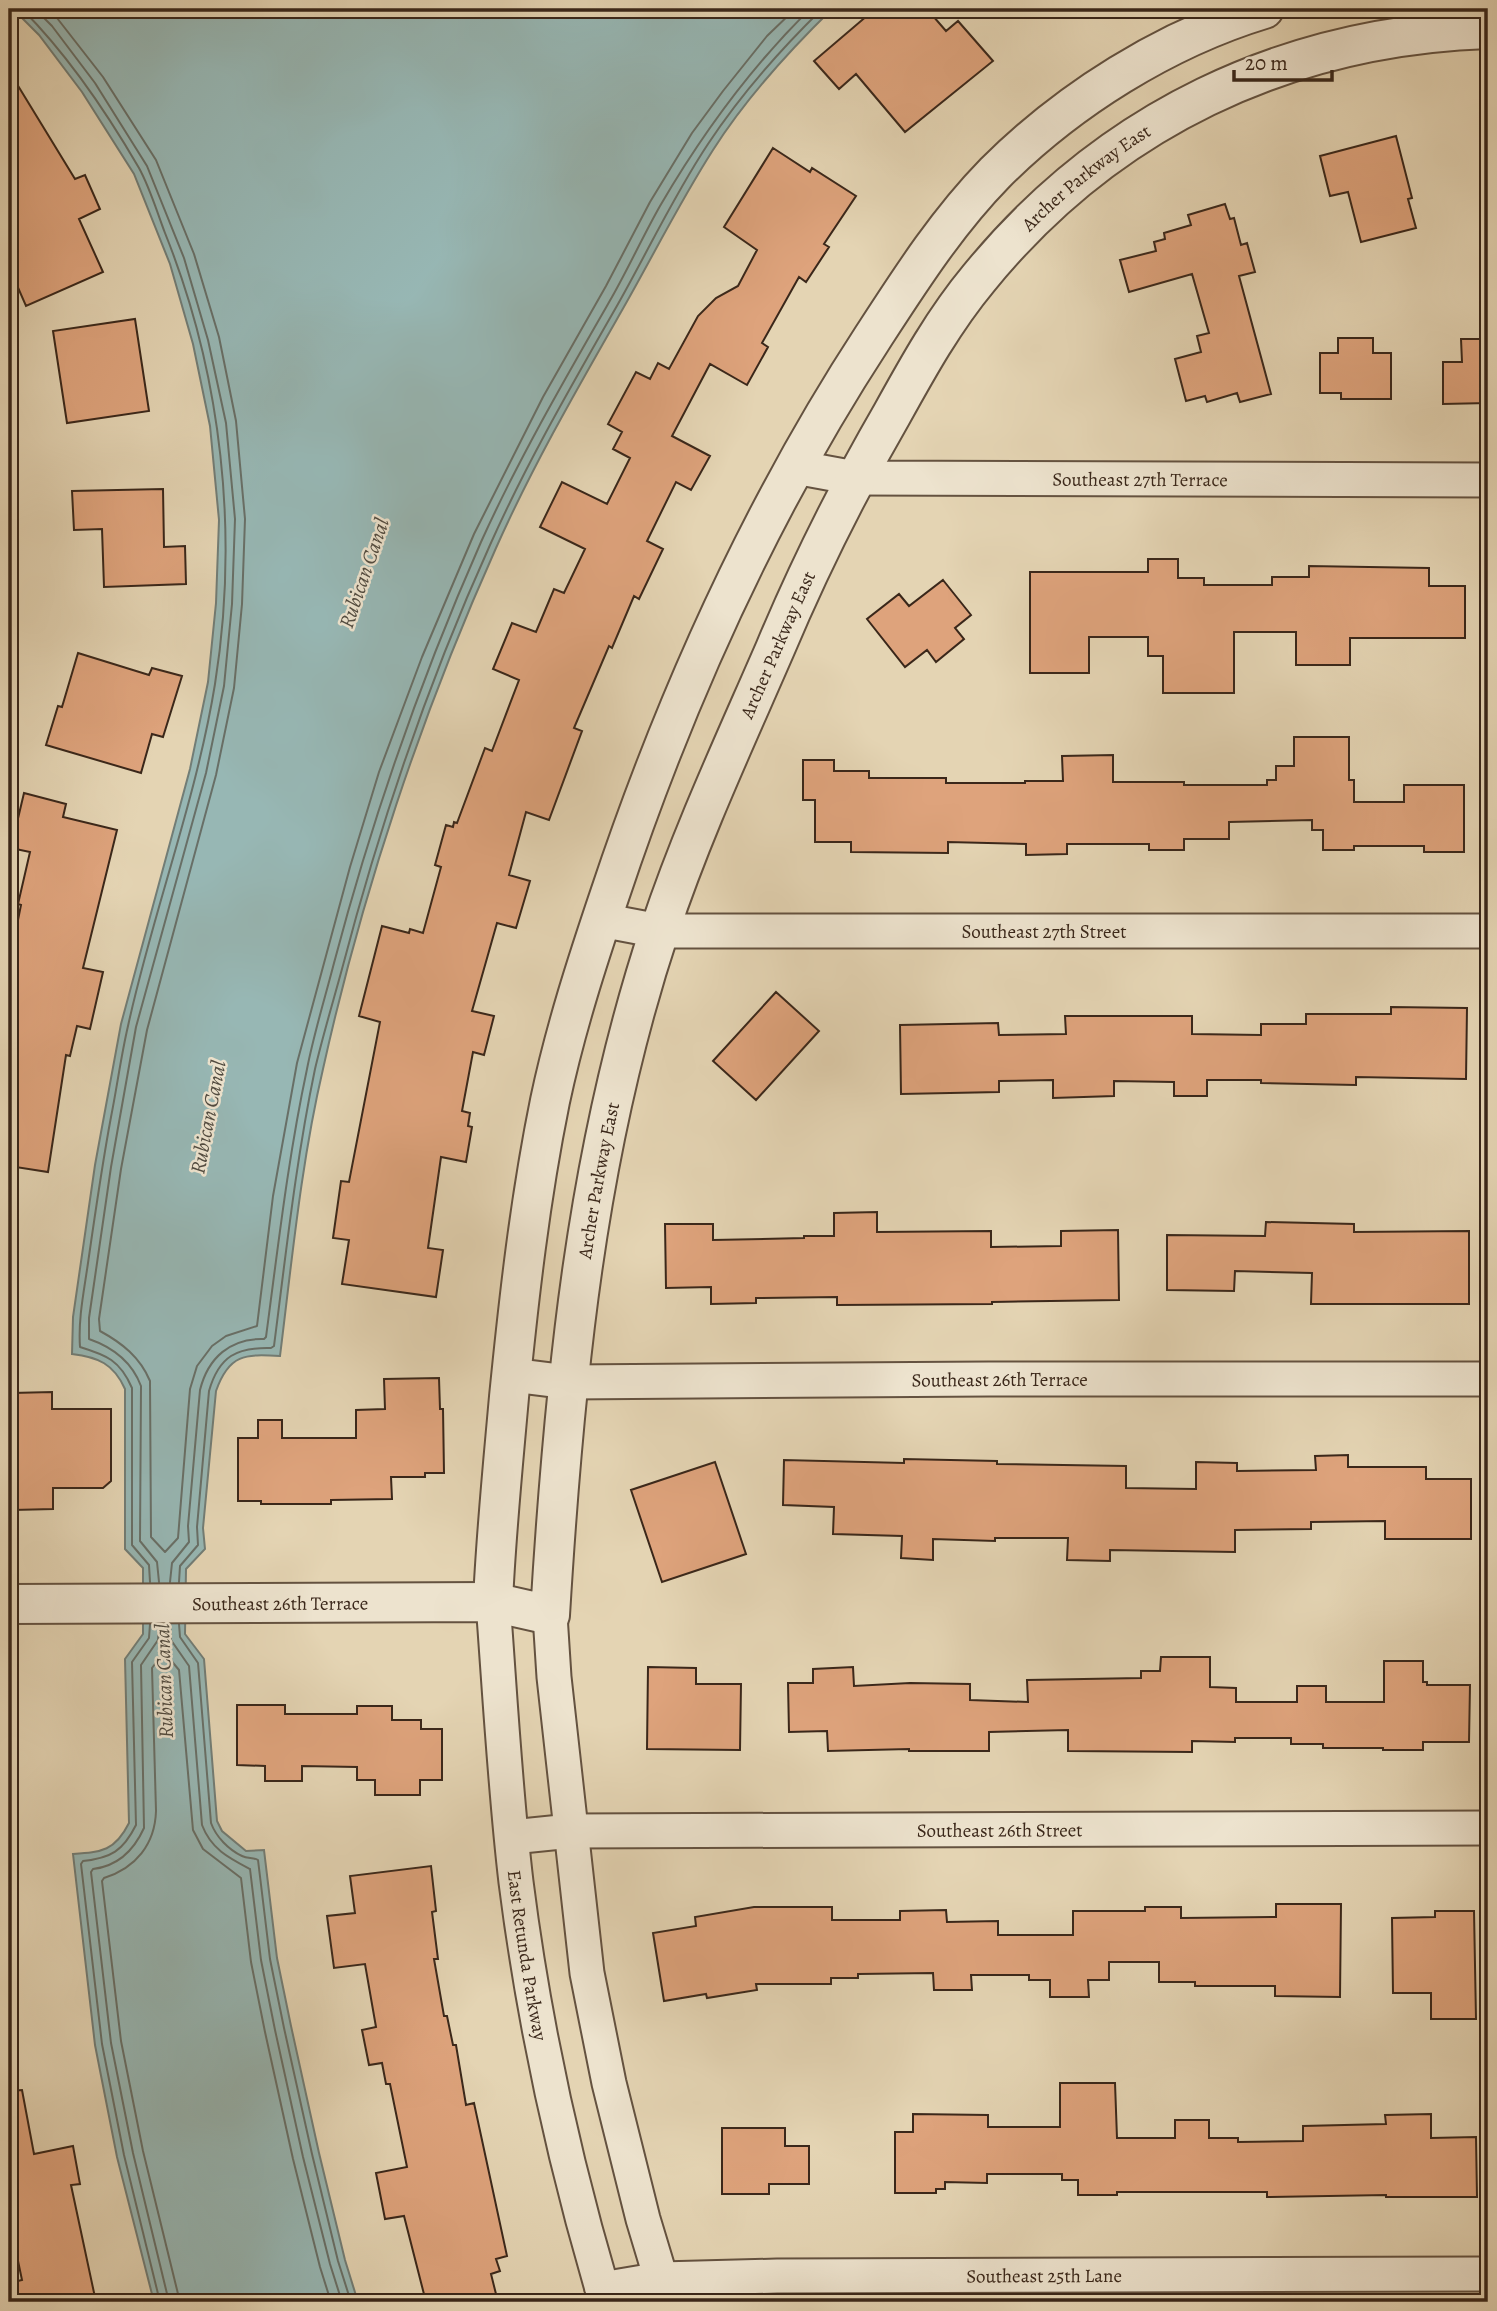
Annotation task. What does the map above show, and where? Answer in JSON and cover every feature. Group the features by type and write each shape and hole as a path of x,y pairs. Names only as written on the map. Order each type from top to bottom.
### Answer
{"street":[{"path":"493,1602 496,1537 519,1292 551,1095 582,977 637,811 685,688 717,619 795,467 839,389 951,223 996,172 1058,119 1102,87 1198,34 1264,9"},
{"name":"Archer Parkway East","path":"550,1615 568,1382 590,1215 606,1126 659,931 698,825 799,592 855,478 922,360 947,320 1006,246 1073,180 1151,125 1238,81 1335,49 1428,34 1488,29"},
{"name":"Southeast 27th Terrace","path":"795,467 855,478 1488,480"},
{"name":"Southeast 27th Street","path":"601,920 659,931 1488,932"},
{"name":"Southeast 26th Terrace","path":"512,1375 568,1382 1488,1379"},
{"name":"Southeast 26th Terrace","path":"9,1604 493,1602 550,1615"},
{"name":"East Retunda Parkway","path":"493,1602 516,1883 540,2034 580,2210 604,2296"},
{"path":"550,1615 554,1677 587,1973 608,2083 664,2290"},
{"name":"Southeast 26th Street","path":"512,1837 570,1831 1488,1828"},
{"name":"Southeast 25th Lane","path":"604,2296 791,2276 1488,2274"}],"water":[{"name":"Rubican Canal","path":"13,9 832,9 768,76 713,150 556,428 496,548 419,739 375,870 356,937 315,1104 280,1356 257,1355 240,1359 227,1370 216,1391 203,1528 205,1549 186,1569 185,1634 204,1659 217,1821 222,1831 246,1851 264,1850 277,1958 291,2026 319,2153 358,2302 154,2302 117,2157 95,2045 73,1854 100,1851 113,1845 129,1823 125,1659 143,1634 143,1568 125,1549 125,1389 116,1373 104,1363 72,1354 73,1317 95,1165 121,1024 190,769 208,682 216,603 219,520 210,426 193,344 170,264 134,174 82,92 39,35"}],"building":[{"path":"875,9 927,9 946,31 958,21 993,61 905,132 856,74 839,89 814,61"},
{"path":"9,71 75,179 85,175 100,209 79,219 103,272 26,306 9,267"},
{"path":"1396,136 1412,198 1408,199 1416,228 1361,242 1348,192 1330,196 1320,156"},
{"path":"773,148 810,172 812,168 856,196 824,244 829,247 806,282 799,277 762,343 768,347 747,385 710,364 672,436 710,456 691,490 676,482 647,541 663,549 639,599 634,596 612,648 609,646 574,728 582,731 549,820 526,812 509,875 530,881 516,928 497,923 472,1011 494,1016 484,1055 473,1052 462,1111 470,1113 468,1126 472,1127 466,1162 441,1157 428,1248 443,1250 436,1297 342,1284 349,1240 333,1238 341,1181 349,1182 380,1022 359,1016 382,926 409,933 410,929 423,933 441,867 435,865 446,825 453,827 454,822 457,823 485,748 492,751 519,680 493,669 512,623 536,632 554,589 564,593 585,549 540,527 562,482 607,504 630,458 613,449 622,432 608,424 636,372 650,379 658,363 669,369 698,316 716,298 738,286 757,250 724,227"},
{"path":"1225,204 1230,219 1234,218 1241,245 1247,243 1255,272 1239,276 1271,394 1240,402 1237,393 1207,402 1205,396 1186,401 1175,359 1201,352 1197,336 1209,333 1192,274 1129,292 1120,260 1156,251 1154,242 1165,239 1164,233 1191,225 1188,215"},
{"path":"135,319 149,411 67,423 53,331"},
{"path":"1338,338 1373,338 1373,353 1391,353 1391,399 1341,399 1341,393 1320,393 1320,353 1338,353"},
{"path":"1461,339 1488,339 1488,403 1443,404 1443,362 1462,362"},
{"path":"163,489 164,547 185,546 186,584 104,587 102,529 74,530 72,491"},
{"path":"1148,559 1178,559 1178,578 1204,578 1204,585 1272,585 1272,577 1309,577 1309,566 1429,568 1429,586 1465,586 1465,638 1350,638 1350,665 1296,665 1296,632 1234,632 1234,693 1163,693 1163,656 1148,656 1148,637 1089,637 1089,673 1030,673 1030,572 1148,572"},
{"path":"943,580 971,615 955,628 964,639 936,662 927,650 905,667 867,619 899,594 909,606"},
{"path":"78,653 149,675 152,668 182,676 163,737 152,734 141,773 46,745 58,706 62,707"},
{"path":"1294,737 1349,737 1349,780 1354,780 1354,802 1404,802 1404,785 1464,785 1464,852 1424,852 1424,846 1354,846 1354,850 1323,850 1323,830 1312,830 1312,820 1229,822 1229,839 1184,839 1184,850 1149,850 1149,844 1067,844 1067,854 1026,855 1026,844 948,842 948,853 851,852 851,842 815,842 815,800 803,800 803,760 834,760 834,771 869,771 869,778 946,778 946,783 1025,783 1063,781 1062,756 1113,755 1113,782 1267,785 1267,780 1276,780 1276,766 1294,766"},
{"path":"24,793 66,804 63,817 117,830 83,968 103,972 90,1029 77,1026 70,1056 66,1055 48,1172 9,1166 9,965 21,905 18,904 30,852 11,848"},
{"path":"776,992 819,1031 756,1100 713,1061"},
{"path":"1391,1007 1467,1008 1466,1079 1356,1077 1356,1085 1207,1080 1207,1096 1174,1096 1174,1082 1114,1081 1114,1096 1053,1098 1053,1080 999,1081 999,1092 901,1094 900,1025 998,1023 999,1035 1066,1034 1065,1016 1192,1016 1192,1034 1261,1035 1261,1024 1306,1024 1306,1014 1391,1014"},
{"path":"877,1212 877,1232 991,1231 991,1247 1061,1246 1061,1231 1118,1230 1119,1300 837,1305 837,1297 756,1298 756,1303 711,1304 711,1287 666,1288 665,1224 713,1224 713,1240 804,1238 834,1236 834,1213"},
{"path":"1266,1222 1354,1224 1354,1232 1469,1231 1469,1304 1311,1304 1312,1273 1235,1271 1234,1291 1167,1290 1167,1235 1265,1236"},
{"path":"439,1378 440,1409 443,1409 444,1473 425,1473 425,1477 391,1477 392,1499 331,1500 331,1504 261,1504 261,1501 238,1501 238,1438 258,1438 258,1420 282,1420 282,1438 356,1438 356,1410 385,1409 384,1379"},
{"path":"52,1392 52,1409 111,1409 111,1481 103,1488 53,1488 53,1509 13,1510 12,1393"},
{"path":"1348,1455 1348,1467 1426,1467 1426,1479 1471,1479 1471,1539 1385,1539 1385,1521 1311,1522 1311,1529 1235,1530 1235,1552 1110,1550 1110,1561 1067,1560 1068,1538 995,1538 995,1541 933,1539 933,1560 901,1558 902,1536 833,1534 834,1507 783,1505 784,1460 904,1463 904,1459 1126,1466 1126,1488 1196,1489 1196,1462 1237,1463 1237,1471 1316,1470 1315,1456"},
{"path":"715,1462 746,1554 662,1582 631,1490"},
{"path":"1161,1657 1210,1657 1210,1687 1236,1688 1236,1702 1297,1702 1297,1686 1326,1686 1326,1702 1384,1702 1384,1661 1423,1661 1423,1682 1427,1682 1427,1685 1470,1685 1469,1742 1423,1742 1423,1750 1383,1750 1291,1744 1291,1738 1235,1738 1235,1742 1192,1741 1192,1752 1068,1751 1068,1730 989,1732 989,1751 828,1751 827,1731 789,1732 788,1683 813,1683 813,1669 853,1667 854,1686 970,1684 970,1700 1028,1702 1027,1680 1141,1678 1141,1671 1160,1671"},
{"path":"648,1667 696,1668 696,1684 741,1684 740,1750 647,1749"},
{"path":"237,1705 285,1705 285,1714 357,1714 357,1706 392,1706 392,1720 421,1720 421,1729 442,1729 442,1780 420,1780 420,1795 375,1795 375,1780 357,1780 357,1767 302,1766 302,1781 265,1781 265,1766 237,1765"},
{"path":"431,1866 436,1911 432,1912 438,1959 434,1959 444,2016 447,2016 453,2045 456,2045 466,2105 474,2103 507,2256 496,2259 500,2271 491,2274 498,2302 426,2302 404,2216 385,2219 376,2173 407,2167 390,2084 386,2084 382,2063 369,2065 362,2030 376,2027 365,1964 334,1968 327,1916 355,1913 350,1876"},
{"path":"1276,1904 1341,1904 1340,1997 1275,1996 1275,1986 1195,1986 1195,1982 1159,1982 1159,1962 1109,1962 1109,1980 1088,1980 1089,1997 1050,1997 1050,1980 1029,1980 1029,1975 971,1975 972,1990 934,1990 933,1973 858,1974 858,1978 831,1978 831,1984 756,1984 757,1990 664,2001 653,1933 696,1926 695,1917 754,1907 832,1907 832,1920 900,1920 900,1911 946,1910 947,1922 998,1921 998,1935 1073,1935 1073,1911 1145,1911 1145,1907 1181,1907 1181,1918 1276,1917"},
{"path":"1435,1911 1474,1911 1476,2019 1431,2019 1431,1993 1393,1993 1392,1918 1435,1917"},
{"path":"1060,2083 1115,2083 1117,2138 1175,2138 1175,2120 1209,2120 1209,2138 1238,2138 1238,2142 1303,2141 1303,2126 1386,2124 1385,2115 1431,2114 1431,2138 1476,2137 1477,2197 1267,2197 1267,2192 1117,2192 1117,2195 1078,2195 1078,2180 1062,2180 1062,2174 987,2174 987,2183 945,2182 945,2189 936,2189 936,2193 895,2193 895,2132 913,2132 913,2114 988,2115 988,2127 1060,2127"},
{"path":"22,2090 34,2154 73,2146 80,2184 71,2185 96,2302 9,2302 9,2283 22,2280 9,2218 9,2091"},
{"path":"722,2128 785,2128 785,2146 809,2146 809,2184 769,2184 769,2194 722,2194"}]}
